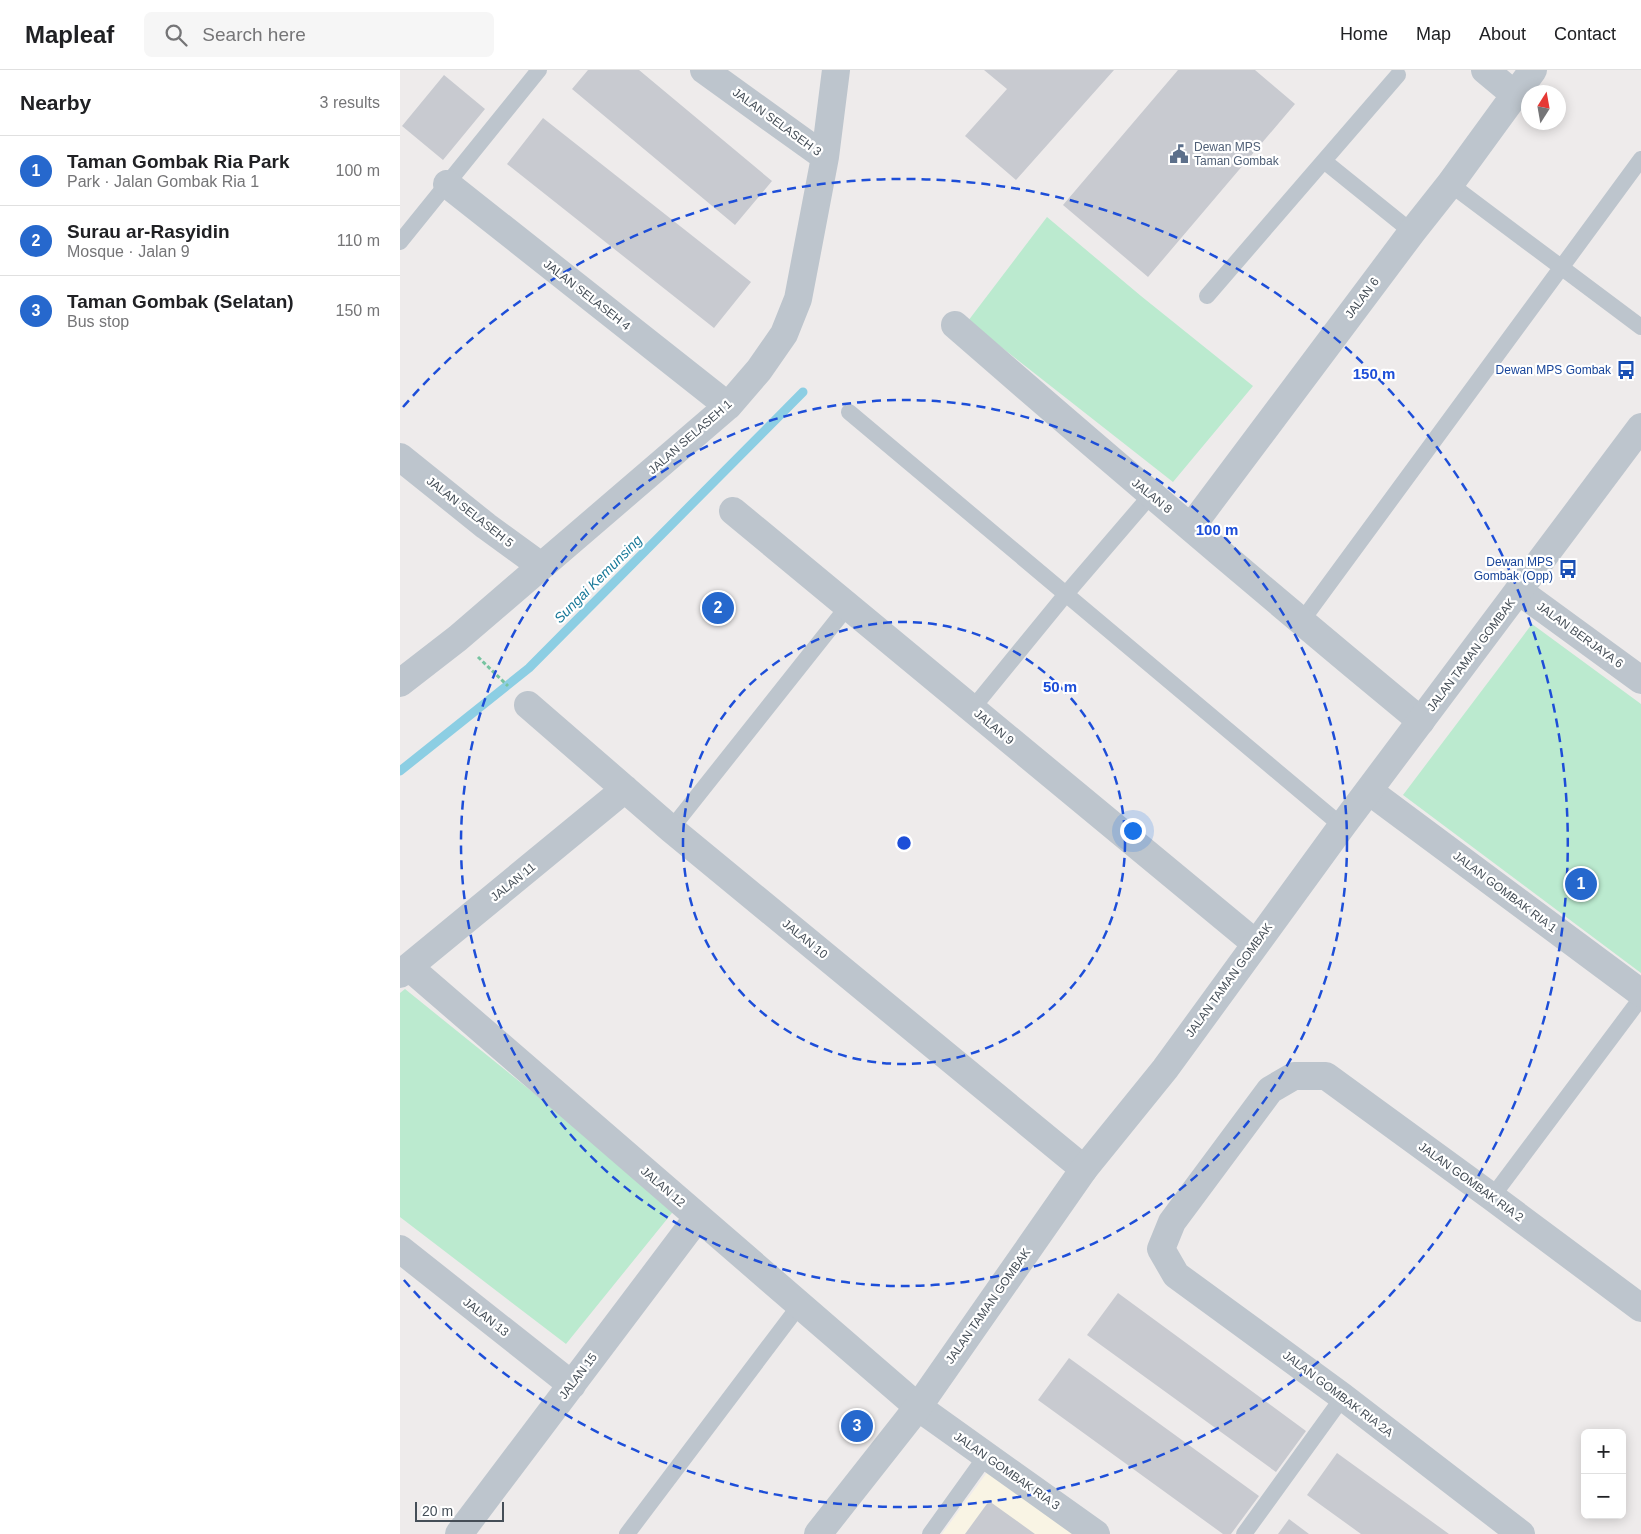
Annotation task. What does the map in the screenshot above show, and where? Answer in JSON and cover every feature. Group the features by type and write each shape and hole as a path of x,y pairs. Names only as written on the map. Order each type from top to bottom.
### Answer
{"street":[{"name":"JALAN SELASEH 3","path":"704,70 825,157"},
{"name":"JALAN SELASEH 1","path":"400,683 458,638 728,406 759,370 784,334 798,299 825,157 836,70"},
{"path":"1485,70 1515,95"},
{"name":"JALAN 6","path":"1191,527 1450,184 1533,70"},
{"name":"JALAN SELASEH 4","path":"446,184 728,406"},
{"name":"JALAN 8","path":"955,325 1151,495 1421,721"},
{"name":"JALAN TAMAN GOMBAK","path":"818,1534 918,1407 1084,1169 1165,1069 1255,943 1641,427"},
{"name":"JALAN SELASEH 5","path":"400,458 486,526 541,566"},
{"name":"JALAN 9","path":"733,511 1255,943"},
{"name":"JALAN BERJAYA 6","path":"1519,591 1641,680"},
{"name":"JALAN 10","path":"528,705 671,829 1084,1169"},
{"name":"JALAN 11","path":"405,971 625,789"},
{"name":"JALAN GOMBAK RIA 1","path":"1369,791 1641,993"},
{"name":"JALAN 12","path":"405,971 698,1217 918,1407"},
{"name":"JALAN GOMBAK RIA 2","path":"1161,1249 1172,1222 1270,1090 1294,1076 1326,1076 1641,1308"},
{"name":"JALAN 15","path":"459,1534 698,1217"},
{"name":"JALAN 13","path":"400,1249 572,1385"},
{"name":"JALAN GOMBAK RIA 2A","path":"1161,1249 1176,1275 1343,1397 1521,1534"},
{"name":"JALAN GOMBAK RIA 3","path":"918,1407 1096,1534"}],"lane":[{"path":"400,242 539,70"},
{"path":"1207,296 1398,75"},
{"path":"1301,622 1641,159"},
{"path":"1324,161 1412,232"},
{"path":"1450,184 1641,327"},
{"path":"849,412 1342,826"},
{"path":"972,709 1066,594 1151,495"},
{"path":"671,829 848,606"},
{"path":"1492,1197 1641,998"},
{"path":"627,1534 799,1306"},
{"path":"1244,1534 1343,1397"},
{"path":"930,1534 986,1456"}],"shaded area":[{"path":"988,1471 1079,1534 942,1534"}],"green space":[{"path":"1047,217 1253,386 1173,482 968,321"},
{"path":"1532,624 1641,704 1641,973 1403,795"},
{"path":"405,989 676,1208 566,1344 400,1217 400,993"}],"building":[{"path":"588,70 639,70 772,181 735,225 572,89"},
{"path":"984,70 1114,70 1016,180 965,136 1007,89"},
{"name":"Dewan MPS Taman Gombak","path":"1178,70 1255,70 1295,104 1148,277 1063,205"},
{"path":"444,75 485,109 443,160 402,126"},
{"path":"543,118 751,282 714,328 507,164"},
{"path":"1118,1293 1306,1431 1276,1472 1087,1335"},
{"path":"1069,1358 1259,1496 1231,1534 1223,1534 1038,1400"},
{"path":"1337,1453 1449,1534 1361,1534 1307,1495"},
{"path":"989,1501 1035,1534 965,1534"},
{"path":"1289,1519 1309,1534 1278,1534"}],"waterway":[{"name":"Sungai Kemunsing","path":"400,771 529,668 803,392"}],"place":[{"name":"Dewan MPS Taman Gombak","path":"1179,154"},
{"name":"Dewan MPS Gombak","path":"1626,370"},
{"name":"Dewan MPS Gombak (Opp)","path":"1568,569"},
{"name":"Surau ar-Rasyidin","path":"718,608"},
{"name":"Taman Gombak Ria Park","path":"1581,884"},
{"name":"Taman Gombak (Selatan)","path":"857,1426"}]}
